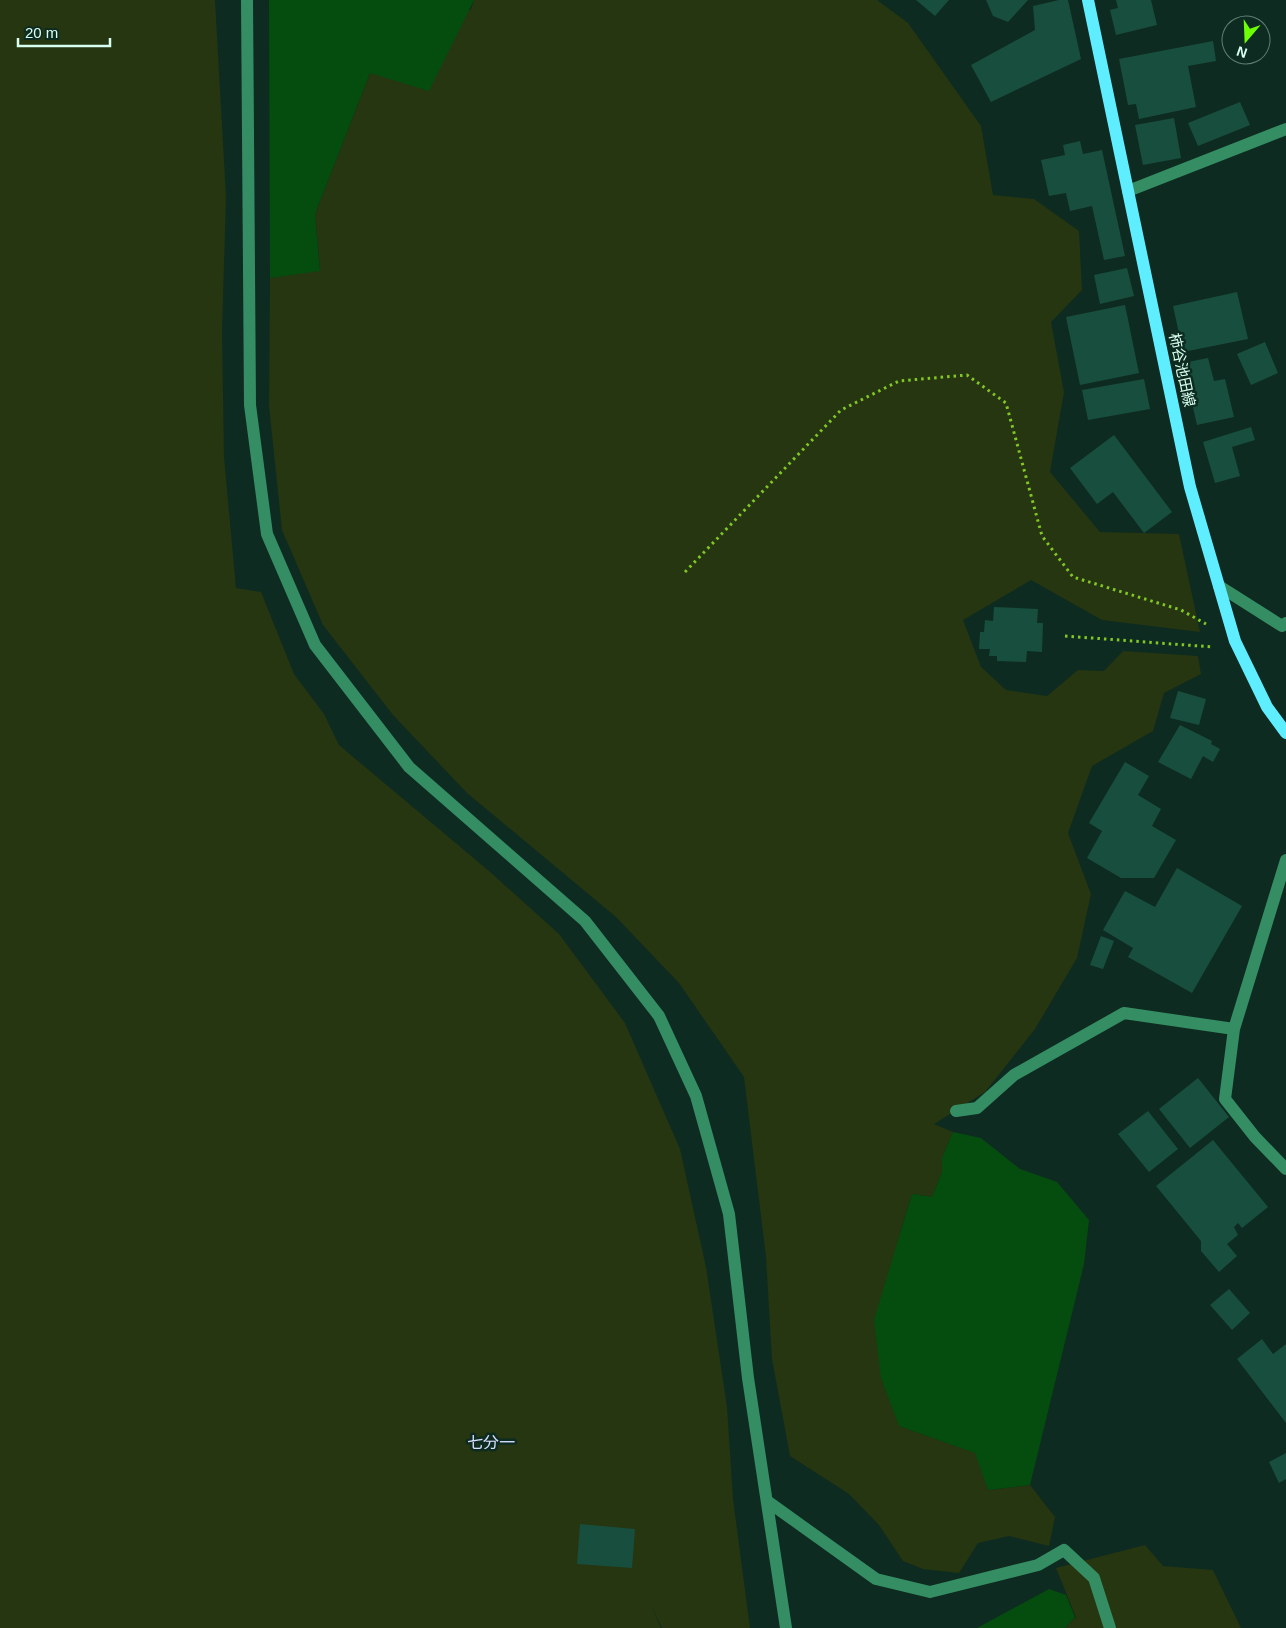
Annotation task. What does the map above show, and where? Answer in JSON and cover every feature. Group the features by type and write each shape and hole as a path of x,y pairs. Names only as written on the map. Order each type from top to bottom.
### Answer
{"main road":[{"name":"柿谷池田線","path":"1088,0 1190,487 1237,645 1267,707 1286,733"}],"street":[{"path":"247,0 250,406 267,534 315,645 409,768 585,921 659,1016 696,1096 730,1214 748,1378 786,1628"},
{"path":"1128,191 1286,129"},
{"path":"1219,586 1282,626 1286,623"},
{"path":"1286,860 1234,1029 1225,1099 1255,1137 1286,1169"},
{"path":"956,1111 976,1108 1014,1075 1124,1014 1234,1029"},
{"path":"767,1501 876,1579 930,1592 1038,1565 1064,1550 1094,1578 1110,1628"}],"path":[{"path":"685,572 841,410 899,381 966,375 1006,403 1042,536 1073,577 1181,610 1237,645"},
{"path":"1065,636 1237,645"}],"shaded area":[{"path":"0,0 215,0 226,197 222,332 224,457 236,588 261,592 294,674 324,714 339,745 489,871 559,934 625,1023 680,1149 706,1267 727,1407 733,1499 750,1628 662,1628 651,1606 661,1628 0,1628"},
{"path":"269,0 474,0 429,91 370,73 315,214 320,271 270,278"},
{"path":"474,0 877,0 908,23 981,126 993,195 1034,199 1079,231 1082,290 1051,322 1064,392 1050,472 1100,532 1179,534 1200,632 1102,620 1031,580 963,620 981,667 1006,690 1047,696 1078,670 1104,671 1123,651 1198,656 1201,674 1164,693 1153,731 1092,766 1068,833 1091,894 1077,958 1035,1029 985,1092 934,1124 953,1132 942,1158 942,1172 932,1197 912,1194 900,1233 899,1426 976,1453 988,1490 1030,1485 1055,1517 1049,1546 1009,1536 978,1543 959,1573 923,1569 903,1561 879,1525 849,1494 790,1456 772,1359 766,1257 744,1077 679,983 616,917 467,793 393,715 323,625 282,530 269,406 270,278 320,270 315,214 370,73 471,9"},
{"path":"953,1132 981,1138 1020,1169 1057,1182 1089,1220 1084,1264 1030,1485 988,1490 975,1453 899,1426 881,1378 874,1320 912,1194 932,1197 942,1172 942,1158"},
{"path":"1145,1545 1163,1566 1213,1570 1241,1628 1065,1628 1075,1617 1077,1620 1056,1568"},
{"path":"1049,1589 1066,1595 1075,1617 1065,1628 977,1628"}],"building":[{"path":"916,0 949,0 935,16"},
{"path":"986,0 1028,0 1008,22 993,16"},
{"path":"1059,0 1068,0 1081,59 991,102 971,65 1035,30 1033,6"},
{"path":"1116,0 1151,0 1157,25 1116,35 1110,10 1118,8"},
{"path":"1213,41 1216,61 1188,66 1196,107 1139,119 1136,104 1128,105 1119,59"},
{"path":"1240,102 1250,125 1198,146 1188,123"},
{"path":"1174,118 1181,158 1143,165 1135,125"},
{"path":"1080,141 1083,154 1102,150 1125,256 1104,260 1092,206 1070,211 1066,193 1049,196 1041,160 1065,155 1063,145"},
{"path":"1127,268 1134,296 1100,304 1094,275"},
{"path":"1237,292 1248,339 1183,352 1173,306"},
{"path":"1125,305 1139,373 1080,385 1066,317"},
{"path":"1265,342 1278,373 1251,385 1237,354"},
{"path":"1208,358 1214,381 1225,379 1234,417 1197,425 1183,363"},
{"path":"1144,379 1150,409 1088,420 1082,390"},
{"path":"1251,427 1255,440 1232,447 1240,476 1215,483 1203,442"},
{"path":"1114,435 1172,512 1144,533 1113,492 1097,504 1070,468"},
{"path":"994,607 1038,609 1037,623 1043,623 1042,652 1027,651 1026,662 997,661 997,656 989,656 990,649 979,649 980,632 984,632 985,620 993,621"},
{"path":"1178,691 1206,699 1199,725 1170,718"},
{"path":"1180,725 1212,741 1211,744 1220,749 1213,762 1203,756 1191,779 1158,762"},
{"path":"1125,762 1149,776 1138,795 1161,809 1152,826 1176,840 1154,878 1121,878 1087,858 1102,831 1089,823"},
{"path":"1177,868 1242,906 1192,993 1128,957 1133,948 1103,930 1125,891 1155,907"},
{"path":"1101,936 1114,941 1103,969 1090,965"},
{"path":"1198,1078 1229,1117 1190,1148 1159,1109"},
{"path":"1148,1111 1178,1149 1149,1172 1118,1134"},
{"path":"1213,1140 1268,1207 1242,1228 1238,1223 1234,1227 1238,1235 1227,1244 1237,1256 1219,1272 1201,1251 1201,1241 1156,1186"},
{"path":"1229,1289 1250,1313 1232,1330 1210,1305"},
{"path":"1262,1339 1273,1354 1286,1344 1286,1423 1237,1359"},
{"path":"1286,1453 1286,1479 1279,1483 1269,1462"},
{"path":"580,1524 635,1529 632,1568 577,1564"}],"district":[{"name":"七分一","path":"491,1442"}]}
